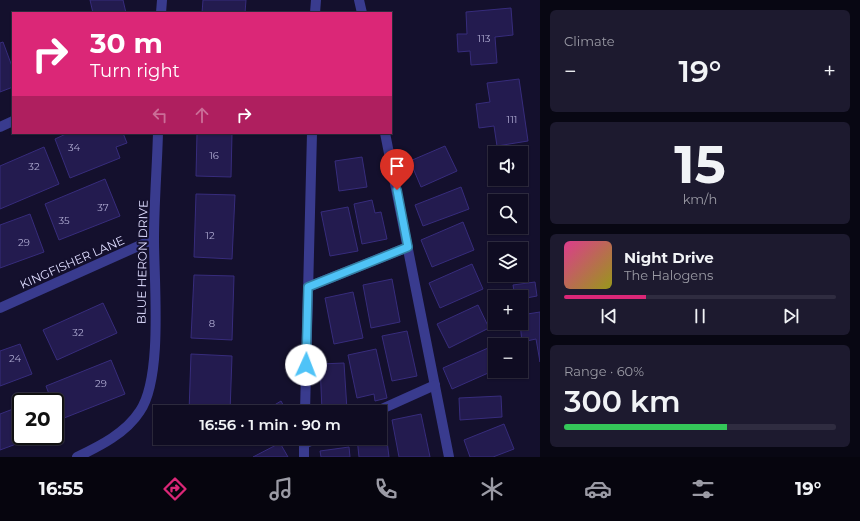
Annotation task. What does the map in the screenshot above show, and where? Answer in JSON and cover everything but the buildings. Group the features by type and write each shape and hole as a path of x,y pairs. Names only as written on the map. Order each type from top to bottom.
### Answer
{"street":[{"path":"161,12 162,0"},
{"path":"315,12 316,0"},
{"path":"359,0 362,12"},
{"path":"0,127 12,121"},
{"name":"BLUE HERON DRIVE","path":"77,457 108,441 128,425 140,411 149,392 153,367 154,239 158,134"},
{"path":"305,405 312,134"},
{"path":"385,134 449,457"},
{"name":"KINGFISHER LANE","path":"0,308 154,239"},
{"path":"308,287 408,247"},
{"path":"387,407 435,385"},
{"path":"304,445 304,457"}],"route":[{"path":"306,365 308,287 408,247 397,190"}]}
